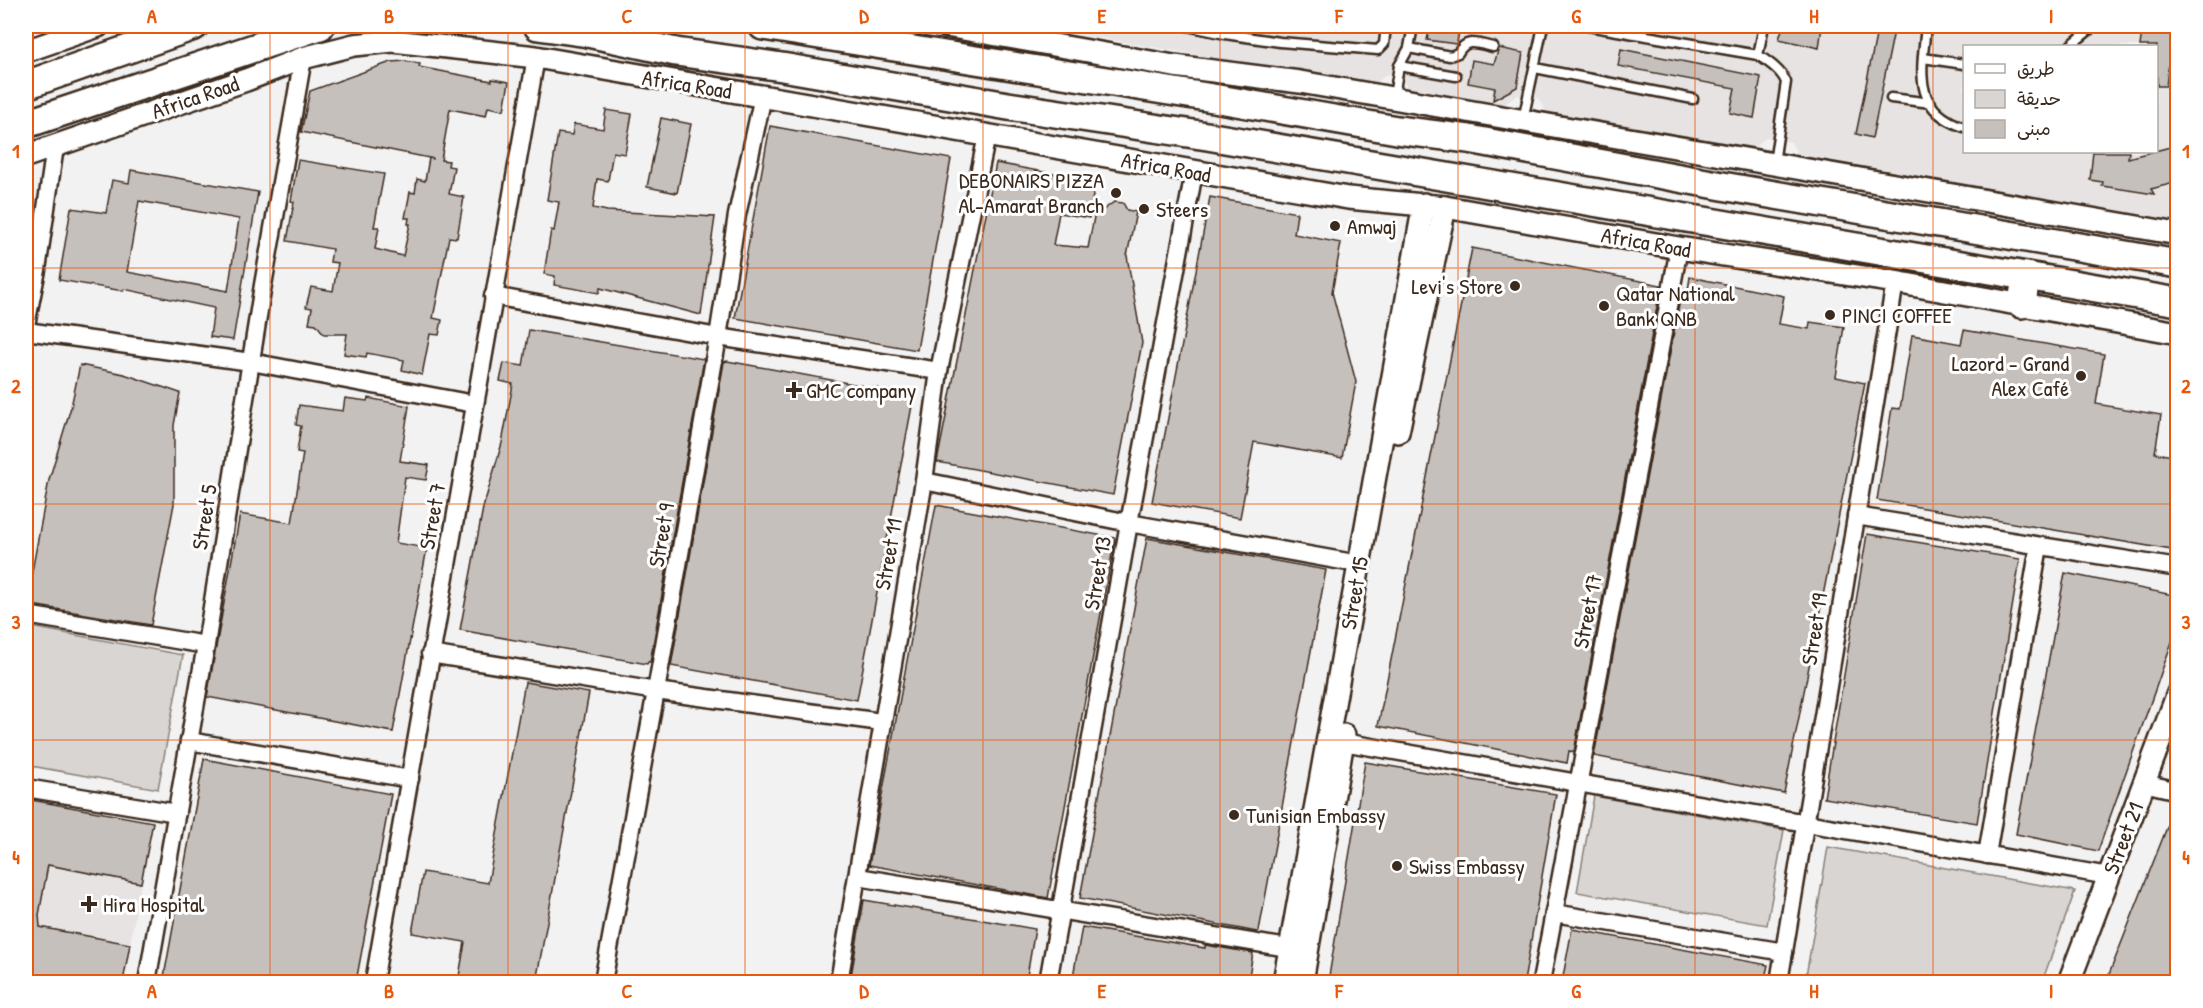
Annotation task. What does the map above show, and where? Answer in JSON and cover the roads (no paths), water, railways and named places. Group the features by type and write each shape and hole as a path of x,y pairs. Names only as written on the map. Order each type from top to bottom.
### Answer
{"highway":[{"path":"26,85 194,26"},
{"name":"Africa Road","path":"26,124 320,26"},
{"name":"Africa Road","path":"538,26 588,33 676,52 1208,136 2178,302"},
{"path":"763,26 1207,97 1397,130 1469,139 1728,187 2178,264"},
{"path":"1391,168 1399,166 1406,160 1409,152 1409,143 1397,130"},
{"path":"1466,180 1458,164 1469,139"},
{"path":"2022,304 2026,276"}],"street":[{"path":"26,51 98,26"},
{"path":"946,26 1174,66 1300,82 2178,234"},
{"name":"Africa Road","path":"26,156 303,58 354,45 393,41 536,57 1348,198 1434,205 2022,304 2178,333"},
{"name":"Street 7","path":"374,982 536,57"},
{"name":"Street 5","path":"147,982 206,645 303,58"},
{"name":"Street 9","path":"603,982 718,337 737,215 763,96"},
{"name":"Street 11","path":"838,982 858,877 882,722 924,481 939,371 987,135"},
{"path":"26,325 37,270 55,147"},
{"name":"Street 13","path":"1048,982 1194,172"},
{"name":"Street 15","path":"1302,982 1299,950 1359,564 1381,452 1412,262 1434,205"},
{"name":"Street 15","path":"1284,982 1299,950 1343,742 1434,205"},
{"name":"Street 17","path":"1541,982 1679,248"},
{"name":"Street 19","path":"1779,982 1894,282"},
{"path":"493,296 718,337 939,371"},
{"path":"26,330 251,362 474,404"},
{"path":"924,481 1129,523 1359,564"},
{"path":"1856,516 2178,568"},
{"path":"1987,855 2039,546"},
{"path":"26,615 206,645"},
{"path":"430,654 656,691 882,722"},
{"name":"Street 21","path":"2069,982 2178,693"},
{"path":"189,741 410,779"},
{"path":"1343,742 2109,876"},
{"path":"2144,783 2178,791"},
{"path":"26,788 177,813"},
{"path":"858,877 1299,950"},
{"path":"1554,913 1784,952"}],"lane":[{"path":"1187,26 1226,34 1240,30 1280,42 1378,50 1383,47 1386,26"},
{"path":"1393,99 1399,66 1409,48 1413,26"},
{"path":"1523,120 1543,26"},
{"path":"1588,26 1758,55 1774,67 1786,82 1774,164"},
{"path":"1758,55 1764,26"},
{"path":"1926,26 1922,88 1930,103 1941,115 1963,126"},
{"path":"2071,45 2094,26"},
{"path":"1409,48 1450,56 1456,55 1462,45 1467,43 1493,47"},
{"path":"1923,58 1963,64"},
{"path":"1399,66 1456,75"},
{"path":"1535,68 1693,99"},
{"path":"1891,98 1930,103"}],"place":[{"name":"DEBONAIRS PIZZA Al-Amarat Branch","path":"1116,193"},
{"name":"Steers","path":"1144,209"},
{"name":"Amwaj","path":"1335,226"},
{"name":"Levi's Store","path":"1515,286"},
{"name":"Qatar National Bank QNB","path":"1604,306"},
{"name":"PINCI COFFEE","path":"1830,315"},
{"name":"Lazord - Grand Alex Café","path":"2081,376"},
{"name":"GMC company","path":"794,390"},
{"name":"Tunisian Embassy","path":"1234,815"},
{"name":"Swiss Embassy","path":"1397,866"},
{"name":"Hira Hospital","path":"89,904"}]}
